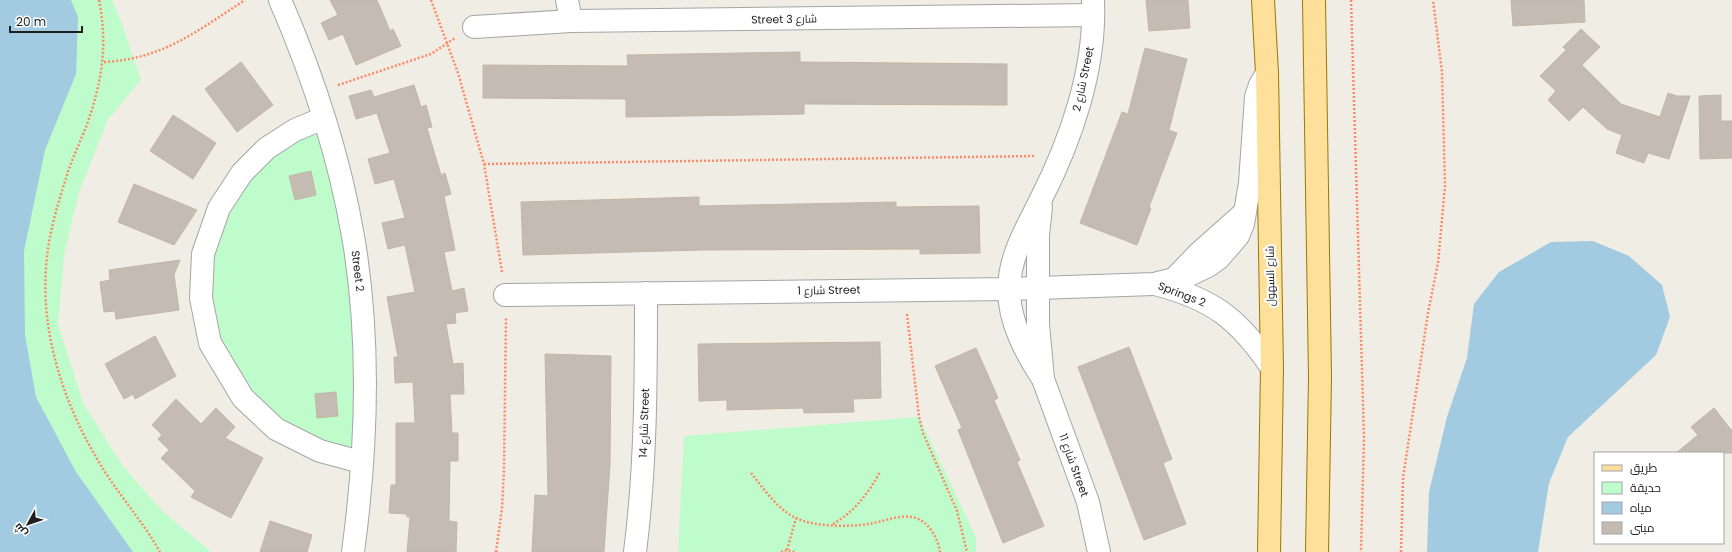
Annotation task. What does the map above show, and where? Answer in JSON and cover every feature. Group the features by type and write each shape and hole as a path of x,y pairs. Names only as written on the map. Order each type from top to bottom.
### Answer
{"main road":[{"name":"شارع السهول","path":"1263,0 1267,73 1272,368 1269,552"},
{"path":"1266,36 1272,4 1275,0"},
{"path":"1299,0 1304,8 1315,71"},
{"path":"1314,0 1320,377 1317,552"}],"street":[{"name":"Street 2","path":"280,0 316,93 324,118 342,182 353,236 365,346 365,401 358,507 353,552"},
{"name":"Street شارع 3","path":"474,27 569,10 1093,7"},
{"name":"شارع 2 Street","path":"1009,289 1016,251 1022,234 1041,199 1060,156 1080,103 1089,60 1093,7"},
{"name":"Springs 2","path":"1154,284 1198,272 1219,258 1238,236 1245,212 1250,183 1256,97 1260,85 1267,73"},
{"path":"324,118 295,130 267,148 242,173 219,208 203,254 201,298 210,343 243,398 276,429 320,451 361,462"},
{"name":"شارع 2 Street","path":"1038,288 1038,235 1041,199"},
{"name":"Springs 2","path":"1154,284 1180,290 1204,301 1231,318 1254,341 1272,368"},
{"name":"شارع 1 Street","path":"505,296 1009,289 1154,284"},
{"name":"شارع 11 Street","path":"1038,288 1038,343 1043,379 1088,502 1099,552"},
{"name":"شارع 11 Street","path":"1009,289 1010,308 1016,327 1032,363 1043,379"},
{"name":"شارع 14 Street","path":"635,552 641,491 644,434 646,293"}],"path":[{"path":"99,0 104,24 104,62 96,96 55,213 47,258 45,304 52,349 65,393 83,435 107,474 160,552"},
{"path":"104,62 139,58 162,50 190,36 245,0"},
{"path":"431,0 468,103 484,164 505,296 507,338 504,469 502,508 496,552"},
{"path":"1351,0 1364,438 1361,552"},
{"path":"1401,552 1403,478 1427,321 1438,263 1445,186 1442,72 1433,0"},
{"path":"316,93 431,54 448,44 464,30 474,27"},
{"path":"484,164 1060,156"},
{"path":"904,290 919,418 923,433 957,511 967,552"},
{"path":"751,472 776,503 796,518 817,524 866,524 904,516 917,518 928,526 936,537 940,552"},
{"path":"832,524 846,516 859,505 869,492 880,472"},
{"path":"788,550 796,518"},
{"path":"781,552 788,550 795,552"}],"green space":[{"path":"0,0 112,0 120,19 141,80 108,119 79,192 64,255 58,324 83,403 122,465 162,511 211,552 0,552"},
{"path":"324,118 342,182 365,401 361,462 320,451 243,398 201,298 219,208 242,173"},
{"path":"919,417 976,537 976,552 678,552 684,436"}],"water":[{"path":"0,0 71,0 78,17 76,74 45,150 24,251 25,335 36,397 76,472 133,552 0,552"},
{"path":"1593,241 1629,256 1662,285 1670,317 1656,355 1568,437 1549,483 1538,552 1427,552 1429,492 1447,417 1467,358 1474,304 1499,272 1551,242"}],"building":[{"path":"330,0 377,0 390,31 393,29 401,46 356,65 343,34 329,40 321,23 338,15"},
{"path":"1146,0 1188,0 1190,28 1149,31"},
{"path":"1511,0 1584,0 1585,22 1513,26"},
{"path":"1581,29 1600,47 1582,65 1621,104 1660,117 1668,93 1677,96 1690,96 1669,159 1648,153 1644,163 1616,153 1622,135 1607,129 1583,107 1569,121 1548,100 1556,91 1540,76 1566,50 1563,47"},
{"path":"1145,48 1187,59 1169,130 1177,133 1149,207 1151,208 1137,245 1080,223 1122,112 1128,114"},
{"path":"800,52 800,62 1007,64 1007,105 804,104 804,114 626,117 626,99 483,98 483,65 628,66 627,55"},
{"path":"241,62 273,105 237,132 205,89"},
{"path":"414,85 421,107 426,105 432,127 427,128 441,175 445,173 451,194 444,196 455,250 444,252 452,291 464,288 468,311 455,313 456,323 446,324 453,364 463,363 464,394 450,394 452,433 458,433 458,461 450,461 449,521 457,522 456,552 407,552 410,517 407,517 407,514 389,513 391,485 396,485 396,423 415,423 413,382 395,383 394,357 398,357 387,297 415,292 405,245 388,249 382,223 405,218 394,179 375,184 368,159 390,153 377,113 356,119 349,96 371,90 374,97"},
{"path":"1721,95 1721,121 1732,121 1732,158 1700,159 1699,96"},
{"path":"173,115 216,143 193,179 150,151"},
{"path":"311,171 316,195 295,200 289,176"},
{"path":"134,184 197,210 174,245 118,222"},
{"path":"699,197 699,206 896,202 896,207 979,206 980,253 920,254 920,249 701,250 523,255 521,202"},
{"path":"180,260 174,275 179,310 116,319 115,311 104,312 100,282 110,280 109,270"},
{"path":"155,336 176,376 135,399 133,394 124,399 105,364"},
{"path":"880,342 881,398 853,399 854,412 804,413 803,408 727,410 727,400 699,401 698,344"},
{"path":"1129,347 1172,459 1163,463 1186,524 1144,540 1078,367"},
{"path":"976,348 998,398 994,400 1020,460 1017,462 1044,526 1003,543 958,430 962,428 935,366"},
{"path":"545,354 611,356 610,465 604,552 532,552 535,495 548,496"},
{"path":"336,392 338,416 317,418 315,394"},
{"path":"176,399 201,424 216,408 235,427 225,438 263,458 231,518 191,497 195,491 161,458 169,450 158,439 162,435 152,425"},
{"path":"1714,408 1732,431 1732,453 1677,452 1698,435 1691,427"},
{"path":"270,521 312,535 307,552 260,552"}]}
